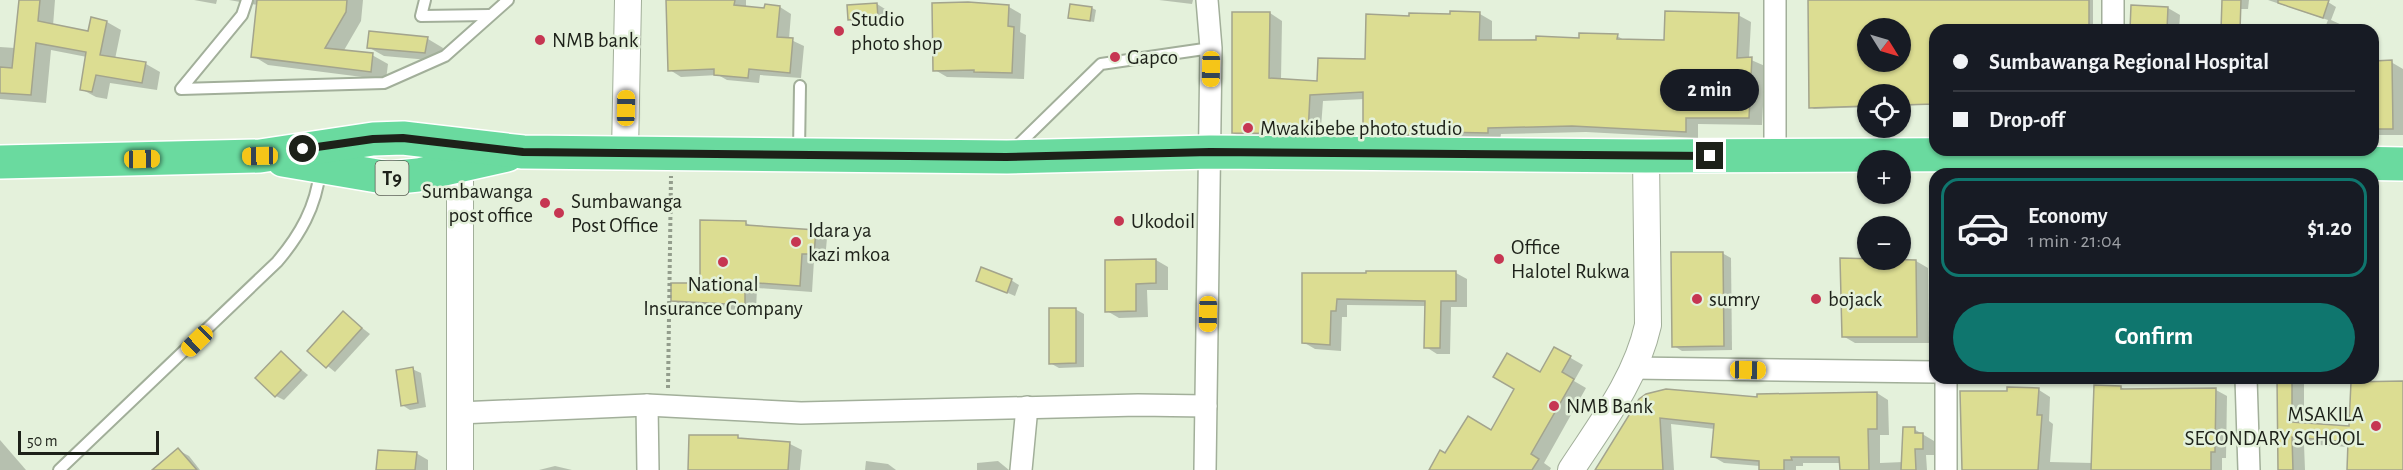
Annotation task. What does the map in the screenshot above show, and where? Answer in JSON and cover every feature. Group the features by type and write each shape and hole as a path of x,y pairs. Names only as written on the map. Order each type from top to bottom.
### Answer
{"highway":[{"name":"T9","path":"0,162 260,156 379,139 415,139 523,152 1006,157 1210,152 1775,156 1941,164 2112,156 2238,167 2403,164"},
{"path":"379,139 376,157 381,177"},
{"path":"415,139 421,156 418,175"},
{"name":"T9","path":"260,156 381,177 418,175 523,152"}],"street":[{"path":"626,152 628,0"},
{"path":"1205,470 1211,48 1208,0"},
{"path":"1775,0 1775,156"},
{"path":"2113,0 2113,24"},
{"path":"1571,470 1623,392 1643,347 1648,325 1646,156"},
{"path":"460,167 460,470"},
{"path":"1632,368 1929,372"},
{"path":"1946,384 1946,470"},
{"path":"2246,384 2249,470"},
{"path":"459,413 657,406 801,413 1027,407 1206,406"},
{"path":"648,470 657,406"},
{"path":"1021,470 1027,407"}],"lane":[{"path":"247,0 242,15 181,89 384,84 445,56 507,0"},
{"path":"425,0 422,16 490,15"},
{"path":"1006,157 1101,64 1211,48"},
{"path":"799,154 800,86"},
{"path":"59,470 185,353 277,262 295,241 309,217 319,186 321,167"}],"path":[{"path":"657,406 671,152"}],"building":[{"path":"19,0 40,0 38,21 88,31 91,17 107,21 100,55 146,62 142,83 96,75 92,92 80,90 86,52 36,43 31,95 0,93 0,67 12,68"},
{"path":"257,0 347,0 346,12 325,48 373,53 371,72 251,57"},
{"path":"666,0 735,0 734,5 764,8 765,4 780,6 777,37 793,38 790,73 749,69 748,78 714,75 714,69 668,71"},
{"path":"1808,0 2089,0 2089,24 1929,24 1929,104 1911,105 1911,84 1857,84 1857,106 1809,108"},
{"path":"2222,0 2241,0 2240,24 2221,24"},
{"path":"2278,0 2329,0 2323,18 2278,3"},
{"path":"968,2 1009,5 1008,26 1014,27 1012,73 974,72 974,70 933,71 932,3"},
{"path":"877,3 878,18 848,20 847,5"},
{"path":"1070,4 1092,7 1090,21 1068,18"},
{"path":"2131,5 2168,7 2167,24 2130,24"},
{"path":"1450,11 1480,12 1479,40 1536,40 1536,36 1579,38 1579,33 1618,34 1617,39 1664,40 1665,11 1739,13 1737,58 1752,57 1749,118 1686,118 1686,132 1572,126 1488,128 1488,133 1363,135 1363,92 1310,95 1308,134 1232,133 1232,12 1270,12 1269,78 1317,81 1318,58 1365,59 1366,14 1409,16 1409,13 1450,14"},
{"path":"369,31 428,37 425,53 367,48"},
{"path":"2392,60 2393,129 2379,129 2379,61"},
{"path":"700,220 746,221 746,225 816,230 814,254 802,254 800,286 745,282 745,305 671,301 671,283 700,283"},
{"name":"sumry","path":"1671,252 1723,252 1724,346 1672,347"},
{"path":"1840,258 1857,258 1857,270 1911,270 1911,260 1916,260 1917,337 1842,337"},
{"path":"1156,259 1156,283 1136,284 1136,311 1105,312 1105,260"},
{"path":"981,267 1012,279 1007,293 976,281"},
{"path":"1366,271 1456,271 1456,301 1441,301 1440,348 1424,348 1425,301 1337,299 1336,311 1331,311 1330,345 1302,343 1302,273 1366,273"},
{"path":"1049,308 1076,308 1076,363 1049,364"},
{"path":"343,311 362,328 326,368 307,351"},
{"path":"1554,347 1571,356 1562,372 1574,379 1531,454 1539,459 1532,470 1429,470 1440,450 1445,453 1468,416 1491,430 1514,389 1493,377 1507,353 1540,372"},
{"path":"281,351 301,370 275,397 255,378"},
{"path":"413,367 418,403 401,406 396,370"},
{"name":"MSAKILA SECONDARY SCHOOL","path":"2403,381 2403,470 2347,470 2348,442 2292,437 2293,470 2278,470 2277,384 2292,384 2292,422 2349,426 2351,384"},
{"path":"2094,385 2121,386 2121,389 2216,388 2215,452 2211,452 2211,470 2091,470"},
{"path":"2007,387 2039,388 2037,415 2042,415 2038,470 1962,470 1960,391 2007,391"},
{"path":"1666,389 1757,397 1757,394 1877,392 1877,429 1868,429 1869,470 1840,470 1839,457 1791,457 1792,460 1784,460 1784,470 1759,470 1759,461 1711,457 1714,424 1660,418 1663,470 1595,470 1639,399 1646,394"},
{"path":"1903,427 1915,427 1915,433 1923,433 1923,449 1915,449 1916,470 1901,470"},
{"path":"689,435 738,435 738,438 790,442 788,470 688,470"},
{"path":"178,448 197,470 152,470"},
{"path":"378,450 417,452 415,470 376,470"}],"place":[{"name":"Studio photo shop","path":"839,31"},
{"name":"NMB bank","path":"540,40"},
{"name":"Gapco","path":"1115,57"},
{"name":"Mwakibebe photo studio","path":"1248,128"},
{"name":"Sumbawanga post office","path":"545,203"},
{"name":"Sumbawanga Post Office","path":"559,213"},
{"name":"Ukodoil","path":"1119,221"},
{"name":"Idara ya kazi mkoa","path":"796,242"},
{"name":"Office Halotel Rukwa","path":"1499,259"},
{"name":"National Insurance Company","path":"723,262"},
{"name":"sumry","path":"1697,299"},
{"name":"bojack","path":"1816,299"},
{"name":"NMB Bank","path":"1554,406"},
{"name":"MSAKILA SECONDARY SCHOOL","path":"2376,426"}],"route":[{"path":"303,149 373,139 403,138 448,141 523,152 1006,157 1210,152 1710,156"}]}
